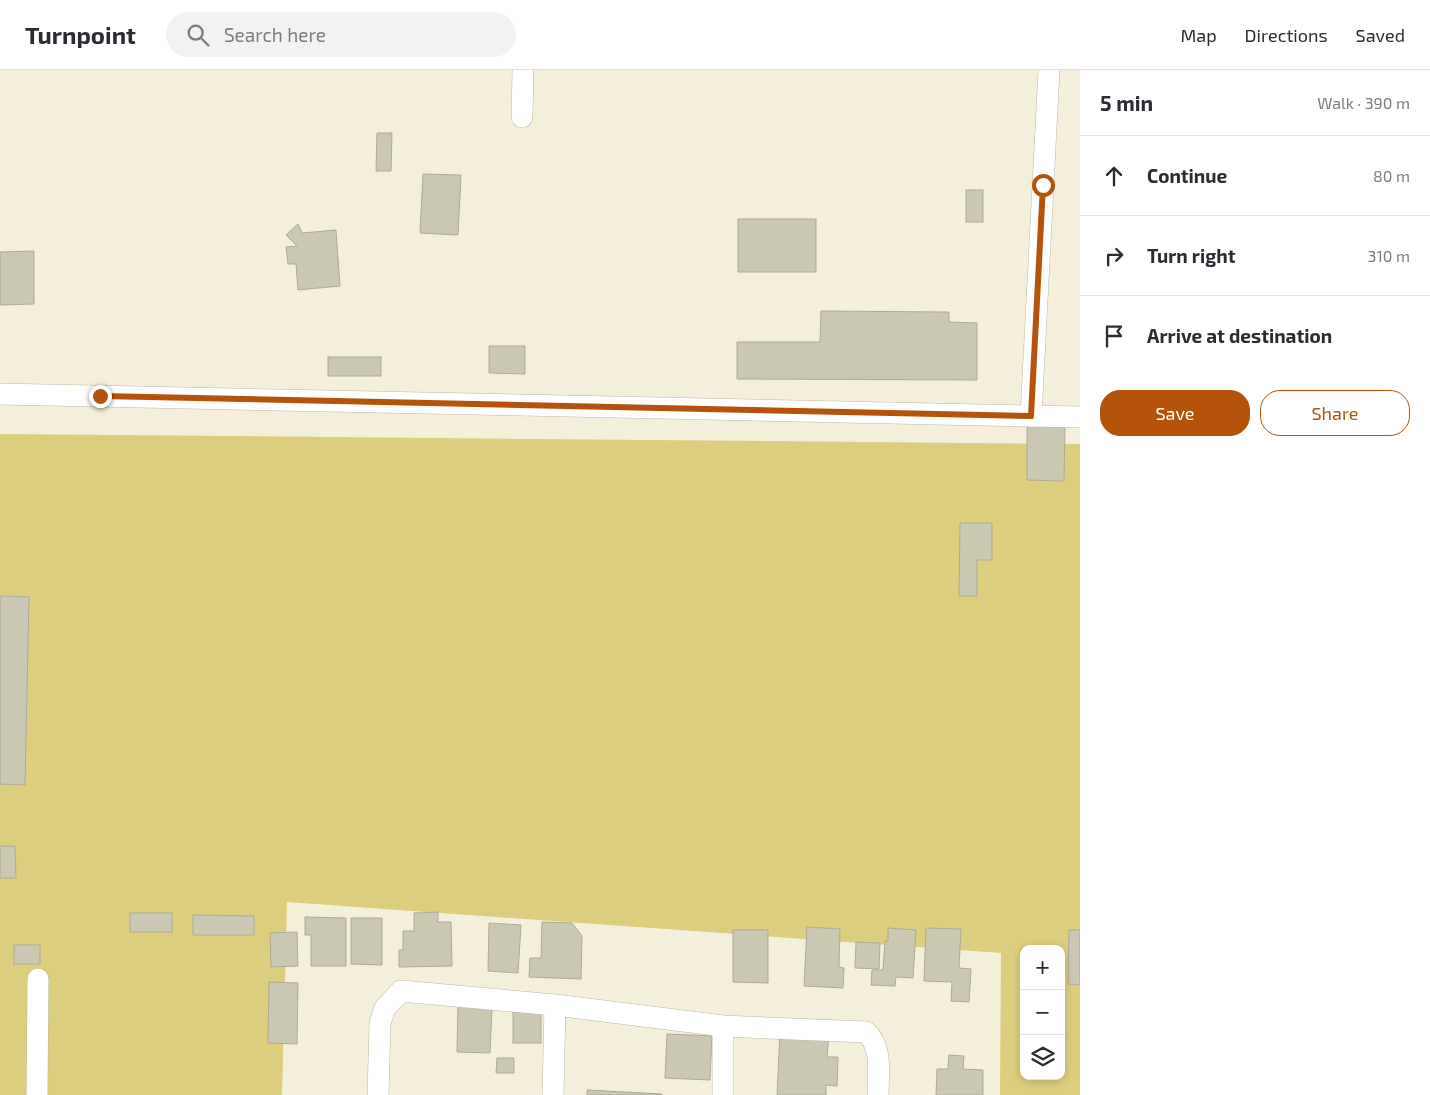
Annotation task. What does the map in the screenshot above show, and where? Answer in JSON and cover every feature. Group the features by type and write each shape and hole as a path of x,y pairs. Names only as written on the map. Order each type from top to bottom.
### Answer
{"street":[{"path":"522,117 523,70"},
{"path":"1031,416 1049,70"},
{"path":"0,394 1080,417"},
{"path":"37,1095 38,979"},
{"path":"378,1095 380,1024 385,1008 402,991 555,1005 723,1026 866,1032 874,1039 878,1052 878,1095"},
{"path":"553,1095 555,1005"},
{"path":"723,1026 723,1095"}],"shaded area":[{"path":"0,434 1080,444 1080,1095 1000,1095 1001,953 287,902 282,1095 0,1095"}],"building":[{"path":"377,133 392,133 391,171 376,171"},
{"path":"423,174 461,175 458,235 420,233"},
{"path":"966,190 983,190 983,222 966,222"},
{"path":"738,219 816,219 816,272 738,272"},
{"path":"298,224 302,233 336,230 340,286 298,290 296,264 288,264 286,247 297,246 286,235"},
{"path":"34,251 34,304 0,305 0,252"},
{"path":"821,311 949,312 949,322 977,323 977,380 737,379 737,342 820,342"},
{"path":"489,346 525,346 525,374 489,373"},
{"path":"328,357 381,357 381,376 328,376"},
{"path":"1027,425 1065,425 1064,481 1027,480"},
{"path":"960,523 992,523 992,560 977,560 977,596 959,596"},
{"path":"0,596 29,597 25,785 0,784"},
{"path":"0,846 15,846 16,878 0,878"},
{"path":"438,912 438,922 451,922 452,966 399,967 399,950 403,950 403,931 414,931 414,913"},
{"path":"130,913 172,913 172,932 130,932"},
{"path":"193,915 254,916 254,935 193,935"},
{"path":"305,917 346,918 346,966 311,966 311,935 305,935"},
{"path":"351,918 382,918 382,965 351,964"},
{"path":"542,922 572,923 582,936 581,979 529,977 530,958 541,958"},
{"path":"489,923 521,925 518,973 488,971"},
{"path":"807,927 840,929 839,967 844,968 843,988 804,986"},
{"path":"888,928 916,930 913,978 896,977 895,986 871,985 872,970 883,970 885,941 888,941"},
{"path":"926,928 961,929 959,968 971,969 969,1002 951,1001 952,982 924,981"},
{"path":"733,930 768,930 768,983 733,982"},
{"path":"1069,930 1080,930 1080,985 1068,984"},
{"path":"297,932 298,966 271,967 270,933"},
{"path":"856,942 880,943 879,969 855,968"},
{"path":"14,945 40,945 40,964 14,964"},
{"path":"269,982 298,983 297,1044 268,1043"},
{"path":"458,1005 492,1006 490,1053 457,1052"},
{"path":"513,1012 541,1012 541,1043 513,1043"},
{"path":"780,1032 829,1034 827,1057 838,1057 837,1086 826,1085 826,1095 777,1095"},
{"path":"667,1034 712,1036 710,1080 665,1078"},
{"path":"949,1055 964,1056 963,1069 983,1070 983,1095 936,1095 937,1069 948,1069"},
{"path":"497,1058 514,1058 514,1073 496,1073"},
{"path":"587,1090 662,1094 662,1095 587,1095"}],"route":[{"path":"100,396 1031,416 1043,185"}]}
